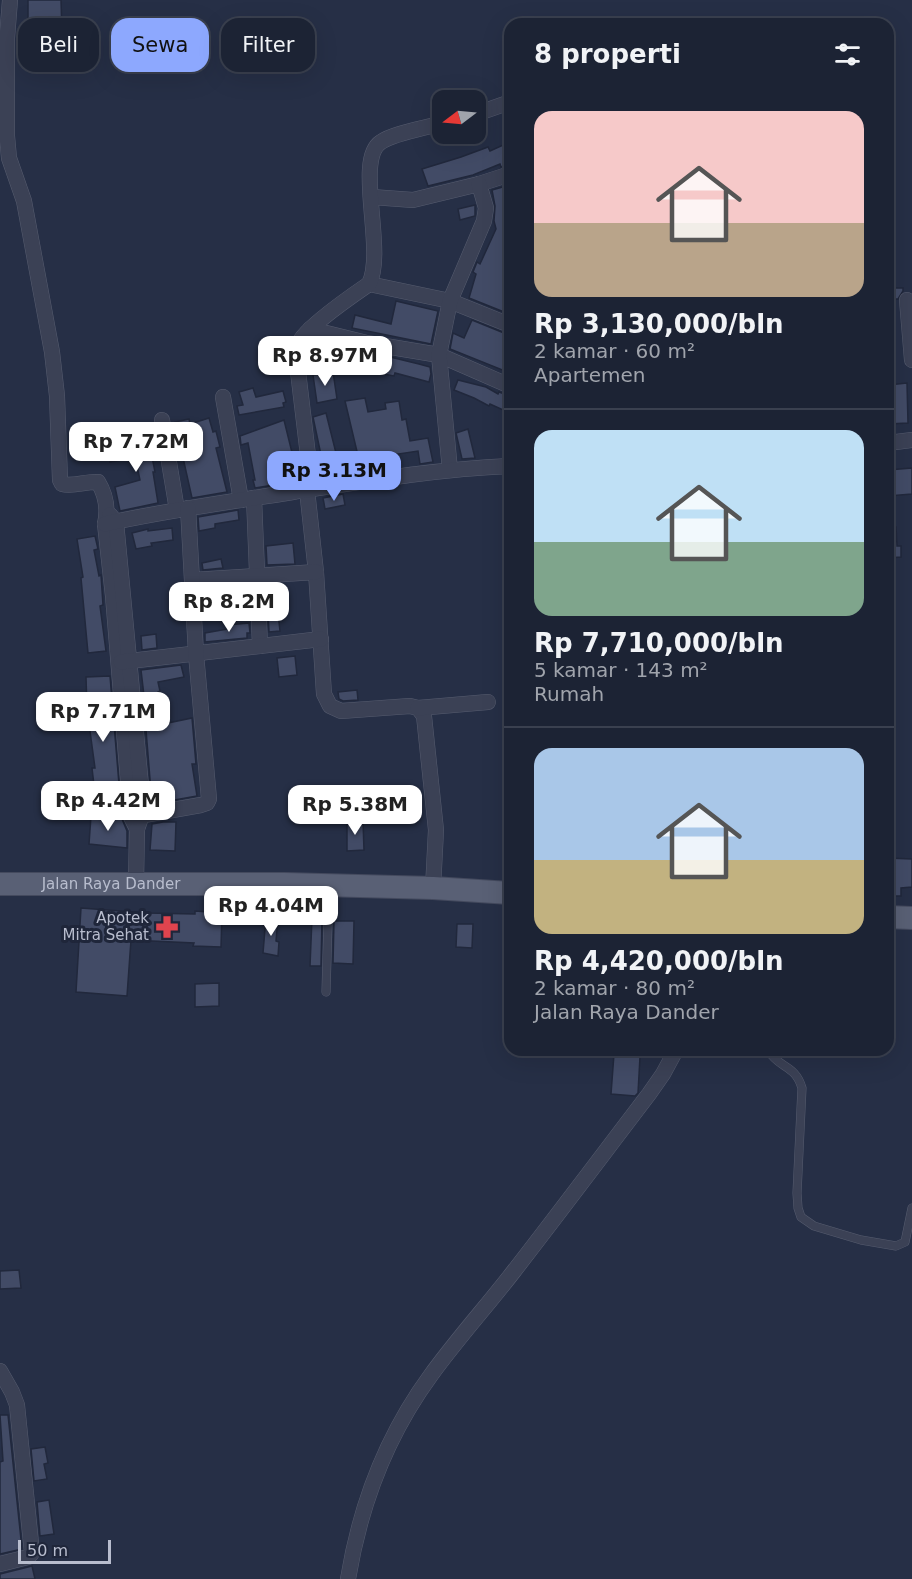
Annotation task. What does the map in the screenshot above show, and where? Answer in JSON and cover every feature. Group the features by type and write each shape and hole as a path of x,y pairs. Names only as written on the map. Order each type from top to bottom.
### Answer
{"main road":[{"name":"Jalan Raya Dander","path":"0,884 330,885 504,893"},
{"path":"894,916 912,918"}],"street":[{"path":"10,0 7,38 9,158 24,201 52,352 57,396 60,480 62,484 67,485 98,482 103,490 110,520 119,595 136,797 136,884"},
{"path":"486,110 504,104"},
{"path":"432,126 387,139 374,147 369,168 375,268 369,284 301,339 297,354 310,489 324,694 330,706 348,711 488,702"},
{"path":"372,197 413,200 504,176"},
{"path":"450,470 439,356 450,300 484,221 486,208 479,184"},
{"path":"369,284 450,300 504,318"},
{"path":"907,300 912,360"},
{"path":"310,330 439,356 504,383"},
{"path":"223,397 248,499 257,576 260,646"},
{"path":"137,820 201,805 207,803 209,799 196,654 193,580 183,509 162,420"},
{"path":"894,442 912,440"},
{"path":"110,520 310,489 450,470 504,466"},
{"path":"193,580 316,572"},
{"path":"124,661 321,639"},
{"path":"418,708 424,716 435,817 433,888"},
{"path":"348,1579 366,1500 375,1477 414,1400 649,1094 673,1056"},
{"path":"0,1371 17,1405 32,1553 28,1557 0,1564"}],"lane":[{"path":"326,992 330,885"},
{"path":"772,1056 796,1073 802,1088 797,1193 801,1217 814,1226 861,1240 896,1246 905,1242 912,1208"}],"building":[{"path":"28,0 61,0 62,18 28,18"},
{"path":"504,145 504,166 501,167 500,164 473,175 428,186 422,169 488,147 490,151"},
{"path":"504,187 504,312 469,298 476,274 473,272 477,262 480,264 496,229 492,190"},
{"path":"475,205 475,216 460,220 458,209"},
{"path":"894,288 903,288 903,291 898,299 894,299"},
{"path":"396,301 438,311 431,344 352,328 355,315 391,324"},
{"path":"472,320 504,333 504,371 450,349 453,333 464,338"},
{"path":"329,348 363,352 363,356 386,356 430,367 429,382 395,373 394,376 383,374 384,368 327,363"},
{"path":"333,372 337,399 317,403 313,375"},
{"path":"458,380 486,387 498,394 499,392 504,394 504,410 490,404 489,406 454,390"},
{"path":"907,383 908,423 894,424 894,384"},
{"path":"253,388 256,397 283,391 286,402 283,403 284,407 239,415 237,406 243,405 239,392"},
{"path":"365,398 368,412 386,409 385,403 399,401 402,420 406,419 410,441 428,438 433,462 420,464 418,451 359,460 345,401"},
{"path":"326,413 339,465 344,474 322,478 320,468 323,468 313,417"},
{"path":"209,418 213,432 216,431 220,447 216,448 227,492 192,498 175,422 189,419 190,424"},
{"path":"284,420 299,481 255,488 248,443 241,445 240,436"},
{"path":"468,429 475,458 462,459 456,433"},
{"path":"147,431 158,503 120,511 115,487 140,480 135,457 110,462 107,447 137,441 136,433"},
{"path":"912,468 912,494 894,496 894,470"},
{"path":"343,494 345,505 325,509 323,498"},
{"path":"238,510 239,520 215,524 215,528 199,531 198,517"},
{"path":"894,527 896,527 897,546 901,546 901,557 894,558"},
{"path":"172,528 173,540 151,543 152,546 136,549 132,533 148,529 148,531"},
{"path":"95,536 98,549 94,550 99,576 101,575 103,605 100,606 106,651 88,653 81,578 83,577 77,539"},
{"path":"293,543 295,564 267,565 266,546"},
{"path":"221,559 223,568 203,570 202,563"},
{"path":"278,613 280,631 269,632 268,614"},
{"path":"249,623 250,633 247,633 247,638 205,642 205,633 228,629 227,625"},
{"path":"156,634 157,648 142,650 141,636"},
{"path":"295,656 297,675 279,677 277,658"},
{"path":"181,665 184,677 158,682 160,691 158,692 163,724 192,718 196,764 192,764 197,796 152,804 146,730 148,730 141,670"},
{"path":"110,676 121,808 97,811 86,677"},
{"path":"357,690 358,700 339,699 338,692"},
{"path":"91,816 122,819 127,831 127,848 89,844"},
{"path":"176,822 175,851 150,850 152,824"},
{"path":"347,822 363,822 364,850 347,851"},
{"path":"894,858 912,859 912,887 901,888 901,896 894,896"},
{"path":"286,902 300,903 300,922 286,922"},
{"path":"81,908 147,913 195,914 195,911 222,913 221,947 193,946 194,943 131,940 127,996 76,992"},
{"path":"266,917 278,919 276,941 279,942 278,956 263,953"},
{"path":"312,918 322,918 321,966 310,966"},
{"path":"334,921 354,921 353,964 333,963"},
{"path":"457,924 473,924 472,948 456,947"},
{"path":"219,983 219,1006 195,1007 195,984"},
{"path":"614,1056 640,1057 638,1093 635,1096 611,1094"},
{"path":"19,1270 21,1288 0,1289 0,1271"},
{"path":"0,1415 8,1415 22,1549 0,1554 0,1462 3,1461"},
{"path":"45,1447 48,1463 44,1464 47,1479 34,1481 31,1449"},
{"path":"49,1500 54,1534 40,1536 37,1502"},
{"path":"32,1566 35,1579 0,1579 0,1574"}],"place":[{"name":"Apotek Mitra Sehat","path":"167,927"}]}
